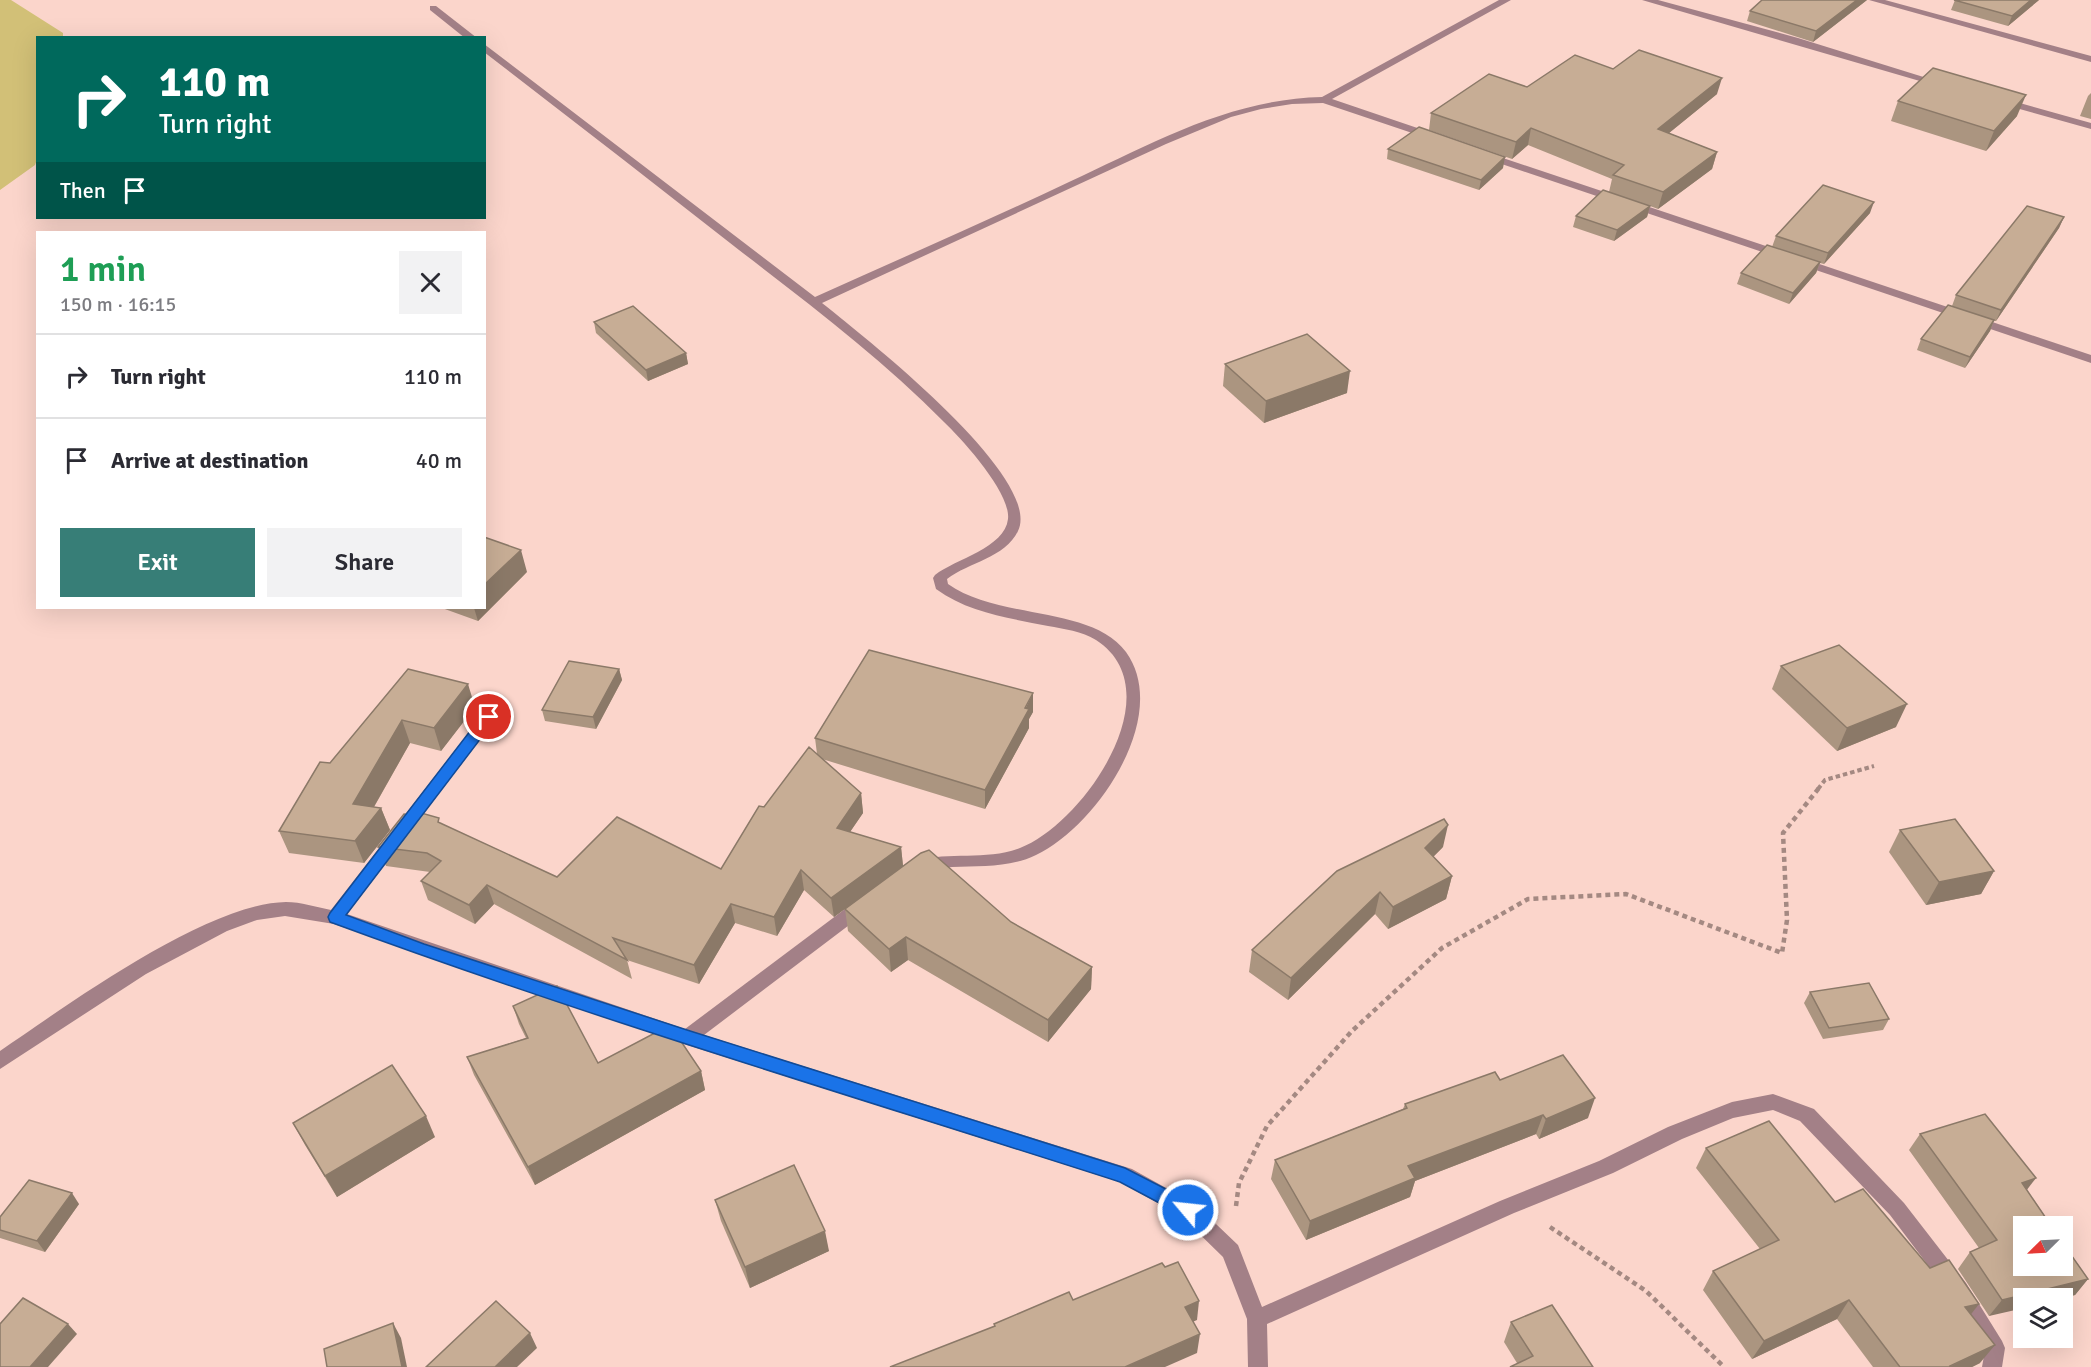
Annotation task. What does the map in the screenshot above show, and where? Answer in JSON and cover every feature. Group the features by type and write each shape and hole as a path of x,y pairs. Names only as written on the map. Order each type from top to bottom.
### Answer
{"street":[{"path":"1324,100 1506,0"},
{"path":"1647,0 1957,88"},
{"path":"1874,0 2091,59"},
{"path":"433,8 469,36"},
{"path":"486,50 814,302 950,420 1005,487 1016,517 1009,537 983,555 949,569 940,578 941,586 961,599 1092,633 1117,649 1134,676 1136,708 1115,767 1072,820 1032,850 992,860 933,862 906,874"},
{"path":"1990,97 2091,126"},
{"path":"814,302 1197,128 1272,102 1298,98 1324,100 1444,141"},
{"path":"1477,152 2091,359"},
{"path":"335,917 489,717"},
{"path":"687,1036 878,894"},
{"path":"0,1061 119,983 203,934 247,917 284,909 335,917 420,948 687,1036 1125,1175 1188,1210 1231,1251 1257,1319 1258,1367"},
{"path":"1257,1319 1507,1207 1732,1110 1773,1102 1807,1115 1897,1209 1959,1290 1995,1348 1992,1367"}],"path":[{"path":"1231,1251 1239,1183 1267,1126 1352,1031 1442,948 1528,899 1626,894 1782,953 1787,920 1783,833 1825,780 1874,766"},
{"path":"1507,1207 1538,1219 1646,1291 1724,1367"}],"shaded area":[{"path":"0,0 11,0 63,33 63,36 36,36 36,162 0,190"}],"building":[{"path":"1762,0 1857,0 1816,31 1750,11"},
{"path":"1954,0 2031,0 2012,16"},
{"path":"1639,50 1722,78 1658,129 1717,152 1663,192 1613,175 1624,165 1531,128 1516,142 1431,113 1489,74 1527,87 1575,55 1613,69"},
{"path":"1933,68 2026,95 1994,131 1898,101"},
{"path":"1419,127 1505,157 1481,180 1388,149"},
{"path":"1823,185 1874,202 1828,253 1776,236"},
{"path":"1603,190 1650,206 1617,230 1576,216"},
{"path":"2027,206 2064,217 2001,310 1956,295"},
{"path":"1767,245 1820,262 1793,293 1741,273"},
{"path":"1948,305 1994,320 1970,357 1921,339"},
{"path":"633,306 686,353 646,370 594,322"},
{"path":"1307,334 1350,371 1266,401 1225,364"},
{"path":"486,538 521,550 486,583"},
{"path":"1839,645 1907,704 1847,728 1781,666"},
{"path":"869,650 1033,693 1025,708 1029,709 985,790 815,738"},
{"path":"569,661 619,669 593,717 542,710"},
{"path":"408,669 468,684 434,728 402,720 353,804 381,808 355,841 279,831 320,762 330,763"},
{"path":"809,747 861,793 837,828 901,847 831,898 801,870 774,917 731,904 694,965 613,938 627,960 487,885 469,905 421,881 441,861 427,853 378,847 404,814 416,815 418,812 439,818 438,822 557,877 617,817 721,869 759,806 764,807"},
{"path":"1444,819 1448,825 1425,848 1452,876 1393,907 1380,892 1291,978 1252,950 1337,871"},
{"path":"1955,819 1994,871 1939,882 1900,830"},
{"path":"929,850 1011,922 1092,967 1048,1020 906,937 889,949 845,909 921,853"},
{"path":"1869,983 1889,1019 1829,1028 1810,992"},
{"path":"557,986 598,1063 670,1025 701,1071 528,1167 467,1057 528,1038 513,1006"},
{"path":"1563,1055 1595,1098 1546,1119 1543,1115 1408,1166 1415,1178 1310,1221 1275,1160 1407,1108 1405,1104 1495,1072 1500,1080"},
{"path":"392,1065 426,1116 325,1176 293,1123"},
{"path":"1985,1114 2036,1178 2022,1183 2044,1216 2013,1216 2013,1276 2073,1276 2073,1258 2088,1279 2051,1288 2013,1288 2013,1297 2002,1300 1970,1252 1997,1240 1920,1134"},
{"path":"1769,1121 1835,1202 1863,1189 1930,1268 1949,1260 1979,1304 1965,1307 1995,1345 1951,1367 1900,1367 1849,1300 1764,1341 1713,1271 1779,1240 1706,1148"},
{"path":"794,1165 825,1231 745,1267 715,1200"},
{"path":"29,1180 72,1193 37,1241 0,1230 0,1217"},
{"path":"1178,1262 1199,1301 1185,1307 1200,1334 1125,1367 890,1367 995,1326 994,1324 1069,1292 1073,1300 1162,1263 1165,1267"},
{"path":"23,1298 68,1324 30,1367 0,1367 0,1324"},
{"path":"496,1301 530,1333 495,1367 426,1367"},
{"path":"1552,1305 1593,1367 1510,1367 1533,1356 1511,1322"},
{"path":"393,1323 402,1367 327,1367 324,1349"}],"route":[{"path":"489,717 335,917 420,948 687,1036 1125,1175 1188,1210"}]}
